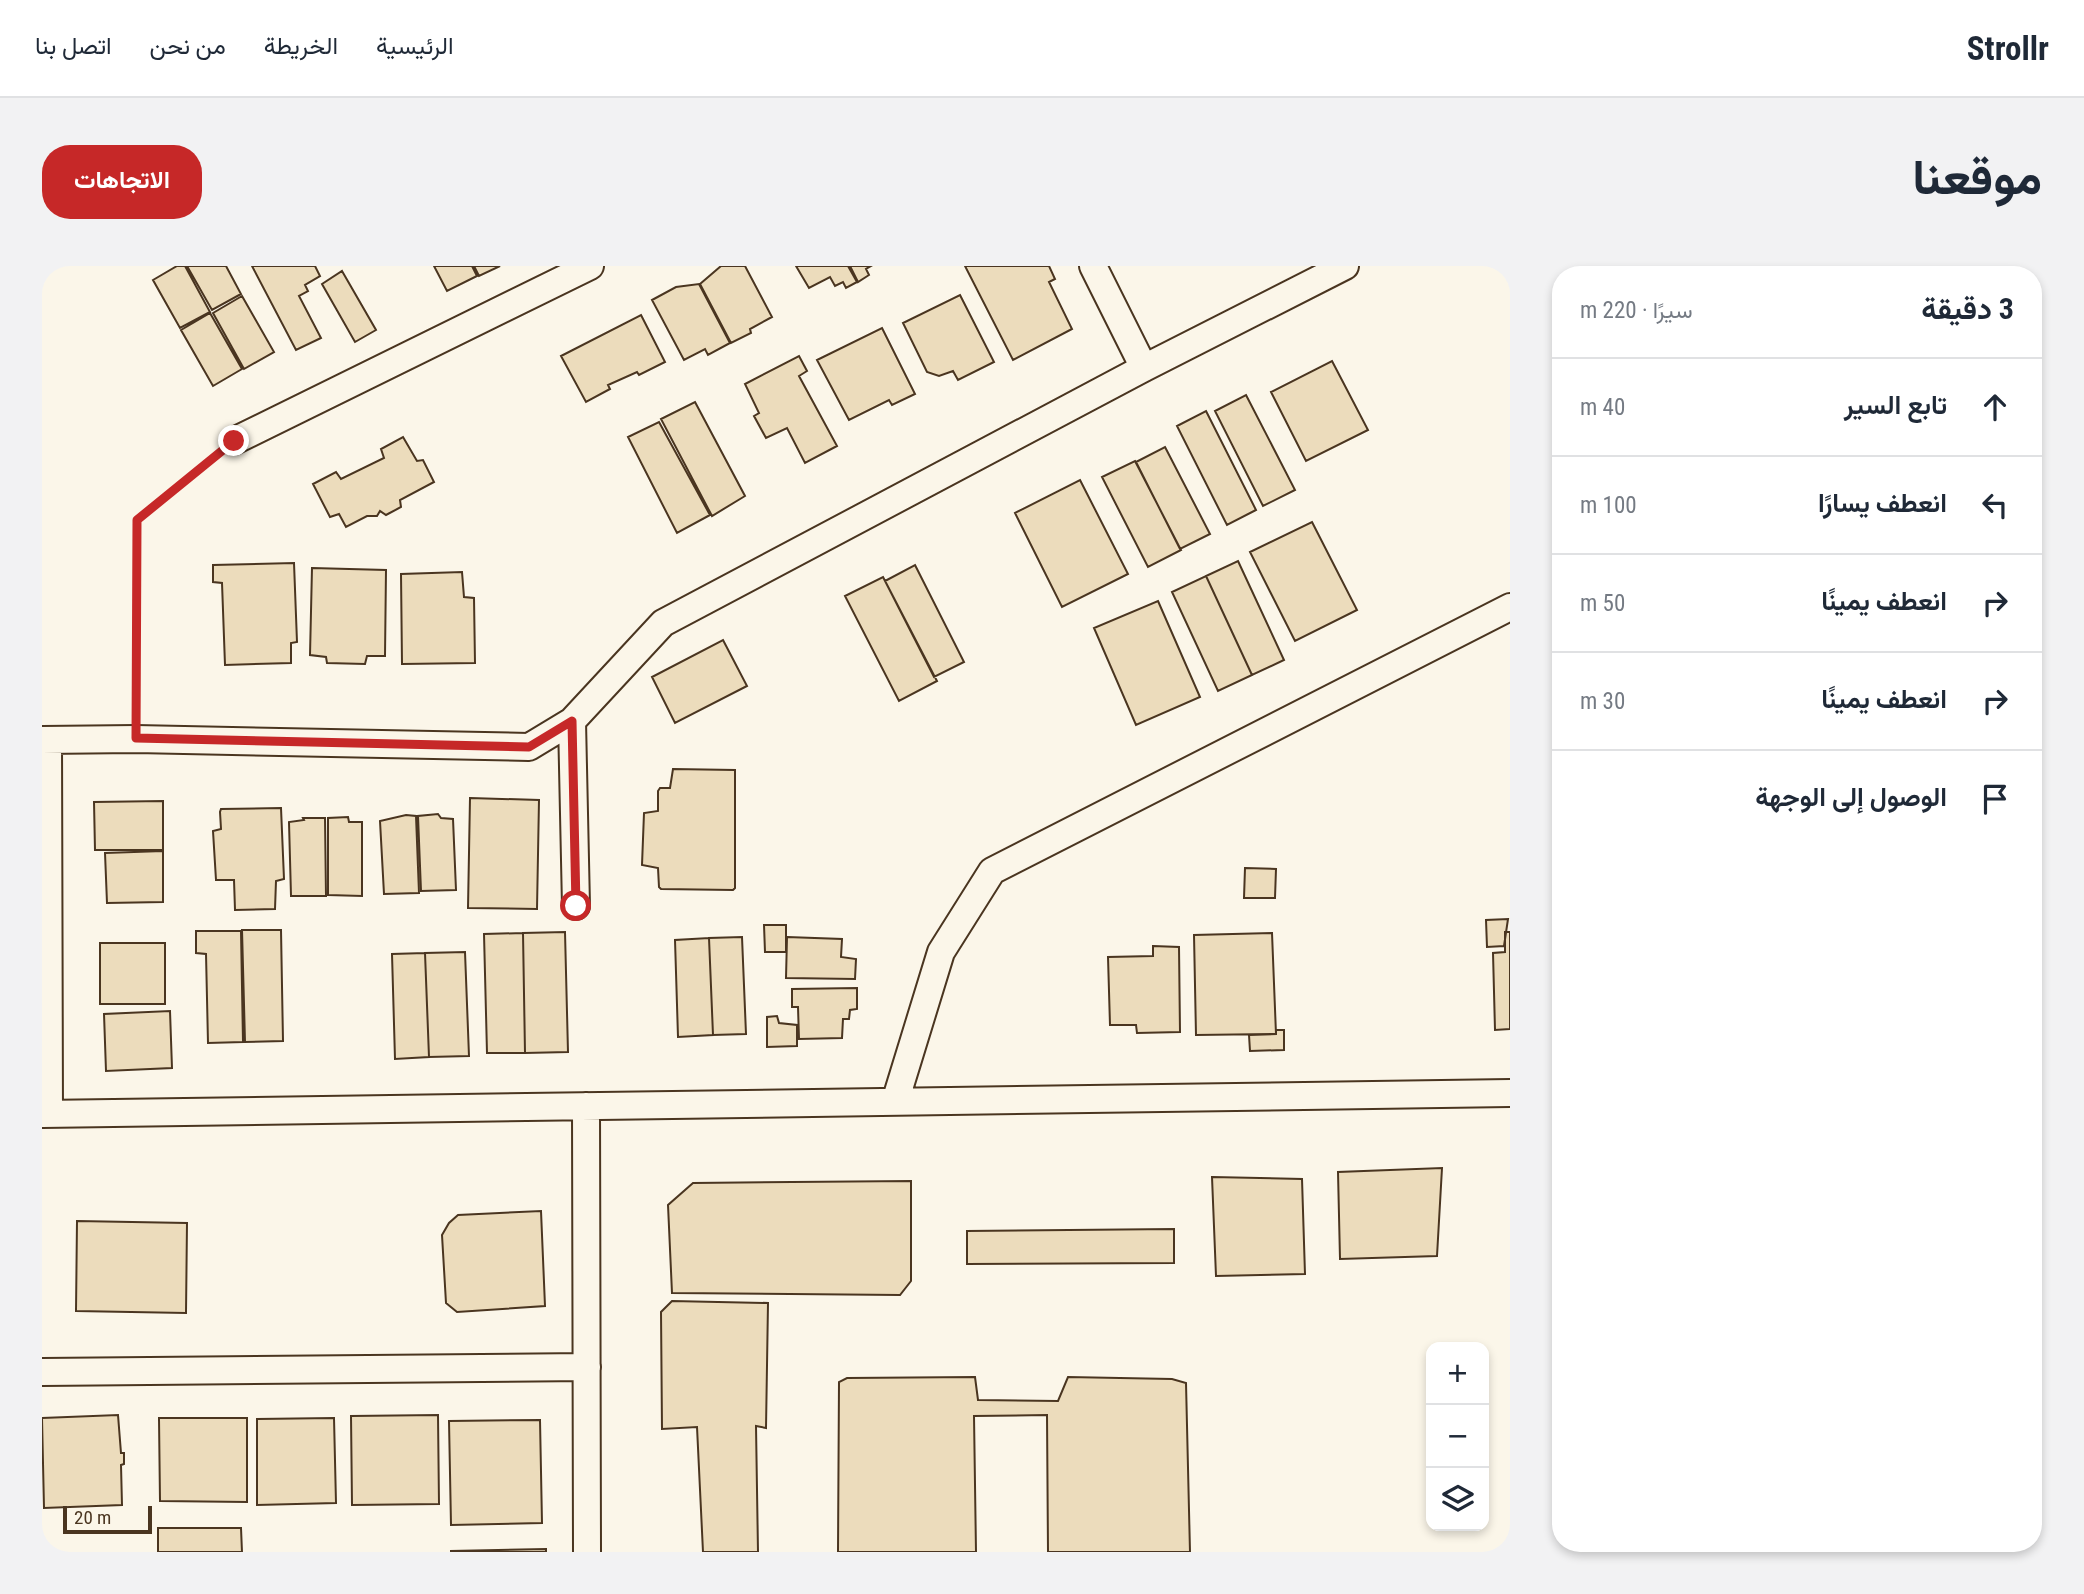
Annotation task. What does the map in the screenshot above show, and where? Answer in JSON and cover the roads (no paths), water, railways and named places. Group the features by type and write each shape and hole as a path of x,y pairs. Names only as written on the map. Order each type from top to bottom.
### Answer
{"street":[{"path":"234,441 590,266"},
{"path":"1093,266 1144,368"},
{"path":"1345,266 1144,368 663,623 572,721 529,747 136,738 45,740 46,1114 1510,1093"},
{"path":"895,1102 941,952 992,871 1510,607"},
{"path":"572,721 576,906"},
{"path":"586,1106 587,1552"},
{"path":"42,1372 587,1367"}]}
